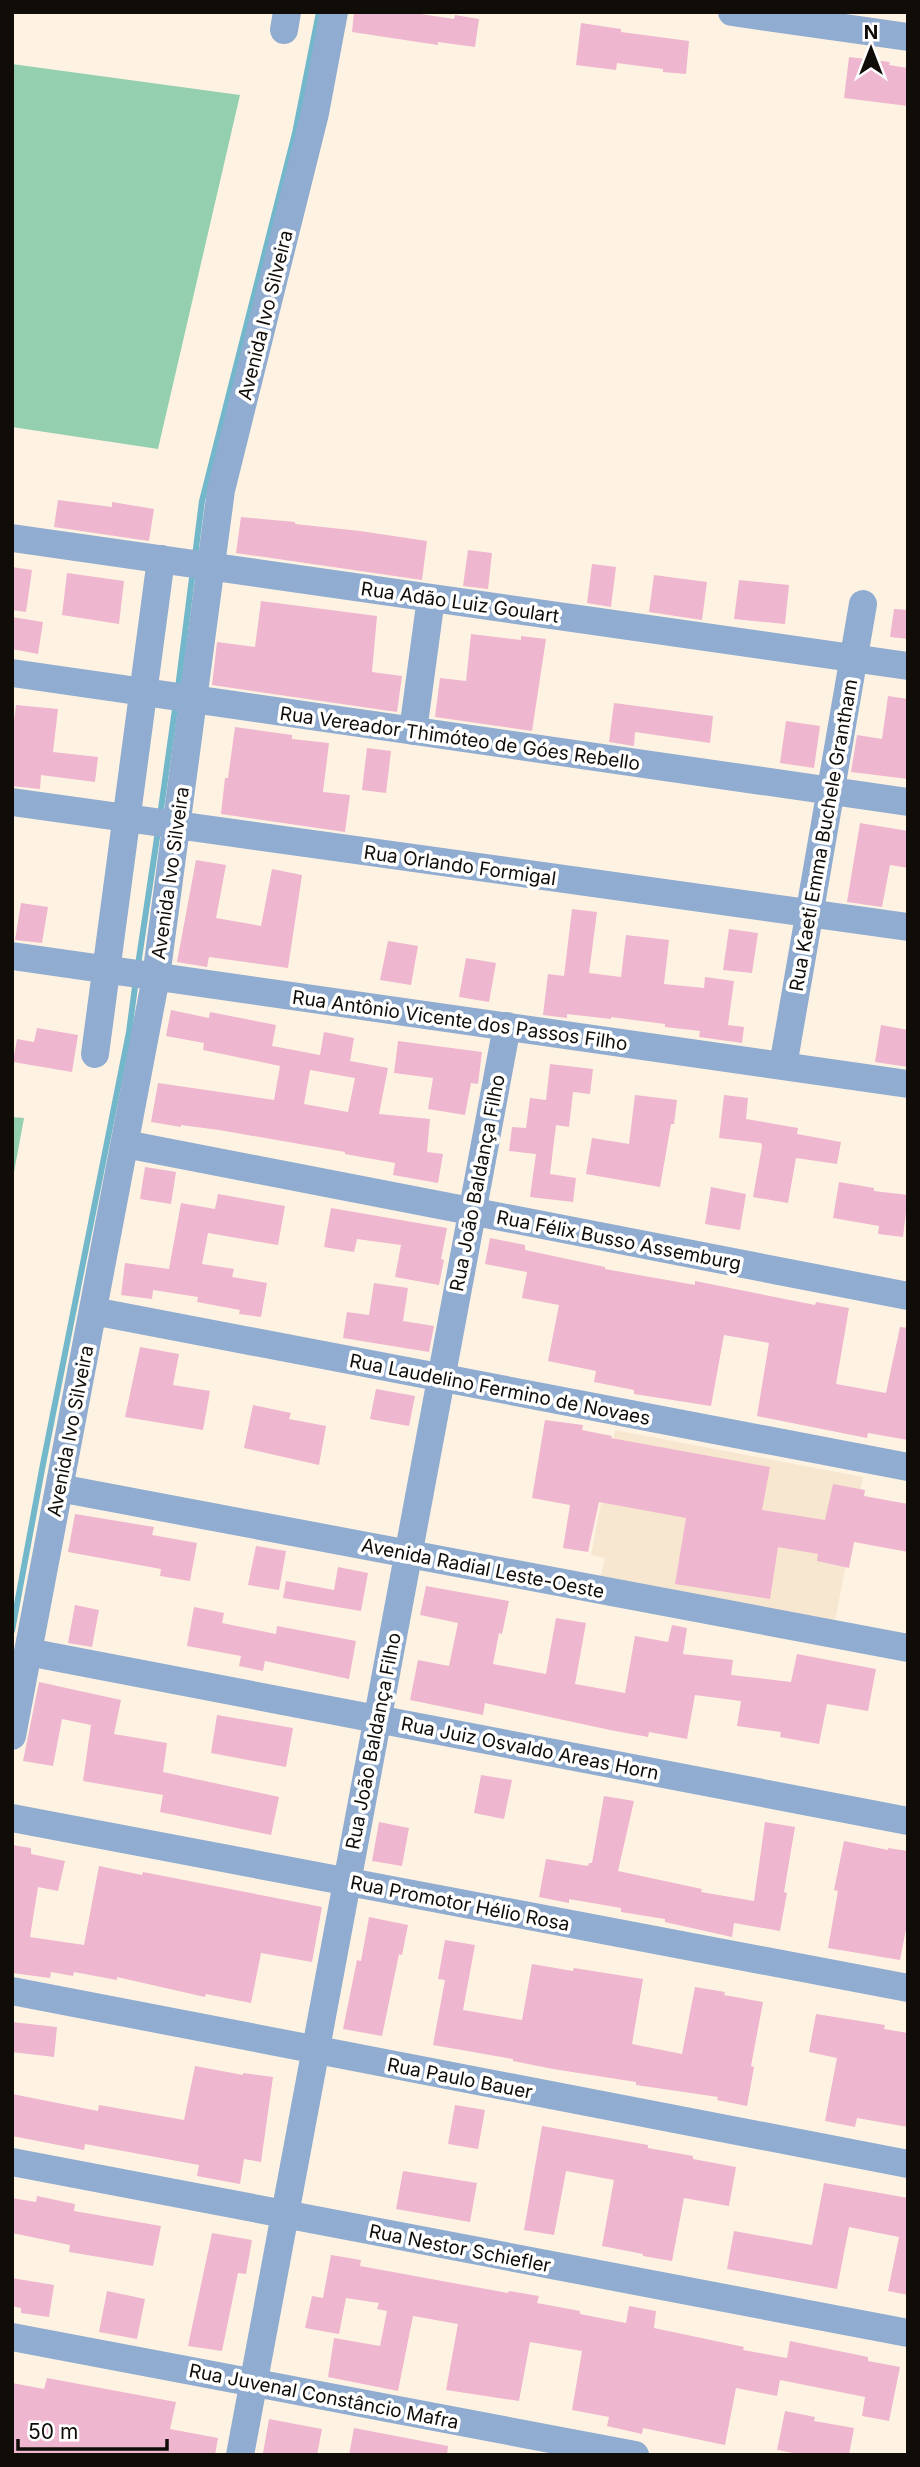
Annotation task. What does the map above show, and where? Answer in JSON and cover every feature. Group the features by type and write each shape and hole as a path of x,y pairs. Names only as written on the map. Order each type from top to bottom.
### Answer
{"street":[{"name":"Avenida Ivo Silveira","path":"12,1736 125,1144 132,973 189,563 221,490 315,113 334,12"},
{"path":"732,12 908,37"},
{"name":"Rua Adão Luiz Goulart","path":"12,538 908,666"},
{"name":"Avenida Ivo Silveira","path":"95,1054 132,973 189,563"},
{"path":"413,731 431,598"},
{"name":"Rua Kaeti Emma Buchele Grantham","path":"783,1066 863,604"},
{"name":"Rua Vereador Thimóteo de Góes Rebello","path":"12,673 908,803"},
{"name":"Rua Orlando Formigal","path":"12,802 908,927"},
{"name":"Rua Antônio Vicente dos Passos Filho","path":"12,956 908,1084"},
{"name":"Rua João Baldança Filho","path":"240,2455 507,1026"},
{"name":"Rua Félix Busso Assemburg","path":"125,1144 908,1296"},
{"name":"Rua Laudelino Fermino de Novaes","path":"93,1311 908,1467"},
{"name":"Avenida Radial Leste-Oeste","path":"59,1488 908,1648"},
{"name":"Rua Juiz Osvaldo Areas Horn","path":"28,1652 908,1821"},
{"name":"Rua Promotor Hélio Rosa","path":"12,1818 908,1988"},
{"name":"Rua Paulo Bauer","path":"12,1991 908,2164"},
{"name":"Rua Nestor Schiefler","path":"12,2162 908,2333"},
{"name":"Rua Juvenal Constâncio Mafra","path":"12,2337 635,2455"}],"shaded area":[{"path":"615,1430 863,1477 835,1621 601,1576 605,1558 591,1555"}],"green space":[{"path":"12,64 240,95 158,449 12,427"},
{"path":"12,1117 24,1118 12,1183"}],"building":[{"path":"354,12 408,12 454,19 455,15 479,19 475,47 438,42 438,45 352,32"},
{"path":"581,23 621,29 621,32 689,41 686,74 617,63 616,70 576,65"},
{"path":"849,57 890,62 889,65 908,68 908,106 844,98"},
{"path":"58,500 112,507 112,502 154,509 149,541 54,527"},
{"path":"241,517 427,541 422,580 236,553"},
{"path":"468,550 492,553 488,589 463,586"},
{"path":"592,564 616,567 611,607 587,603"},
{"path":"12,567 32,570 26,612 12,610"},
{"path":"67,573 124,581 119,624 62,615"},
{"path":"654,575 707,582 702,620 649,612"},
{"path":"739,580 789,585 785,624 734,619"},
{"path":"261,601 377,616 372,672 402,676 397,712 212,685 217,642 255,647"},
{"path":"894,609 908,610 908,639 890,637"},
{"path":"12,617 43,622 38,654 12,649"},
{"path":"471,634 521,640 521,636 546,639 532,731 435,717 440,678 466,681"},
{"path":"888,696 908,699 908,779 851,772 857,735 882,739"},
{"path":"614,703 713,716 710,743 635,732 634,746 609,742"},
{"path":"16,705 58,709 53,752 98,757 95,782 41,775 40,789 12,786 12,736"},
{"path":"786,721 820,726 814,768 780,763"},
{"path":"235,727 292,735 292,739 329,743 323,792 350,795 345,832 221,814"},
{"path":"367,748 391,751 386,793 362,790"},
{"path":"860,823 908,831 908,868 890,865 882,907 847,902"},
{"path":"196,860 226,865 216,918 261,926 272,869 302,875 288,968 209,957 207,967 177,962"},
{"path":"21,903 48,907 42,943 15,940"},
{"path":"572,909 597,912 589,973 621,977 626,935 669,940 664,984 704,988 705,977 734,981 728,1025 744,1027 742,1043 699,1037 700,1031 665,1027 665,1024 611,1017 567,1014 567,1018 543,1015 548,974 564,976"},
{"path":"729,929 758,933 752,973 723,970"},
{"path":"388,941 418,946 411,985 380,980"},
{"path":"466,958 496,963 489,1002 459,997"},
{"path":"171,1010 209,1018 210,1012 276,1025 272,1046 320,1055 324,1032 354,1038 350,1061 388,1068 379,1114 430,1119 427,1152 443,1154 438,1183 393,1175 395,1163 345,1152 219,1130 151,1122 158,1083 274,1100 280,1066 203,1050 204,1043 166,1036","holes":["310,1070 355,1078 348,1112 304,1104"]},
{"path":"881,1025 908,1030 908,1067 875,1062"},
{"path":"37,1028 78,1035 72,1072 13,1062 17,1039 34,1042"},
{"path":"398,1041 482,1052 478,1084 471,1083 465,1115 428,1109 433,1078 394,1073"},
{"path":"550,1064 593,1069 590,1094 573,1092 569,1127 556,1125 550,1174 576,1178 573,1202 530,1197 536,1154 509,1151 512,1127 526,1128 530,1098 546,1100"},
{"path":"635,1095 677,1100 660,1187 586,1174 592,1138 629,1144"},
{"path":"724,1095 748,1098 746,1119 798,1128 797,1134 841,1142 837,1164 796,1158 788,1203 753,1197 762,1146 761,1143 719,1138"},
{"path":"145,1167 176,1172 171,1204 140,1199"},
{"path":"839,1182 874,1188 874,1191 908,1195 903,1237 878,1234 879,1226 833,1218"},
{"path":"711,1187 746,1194 740,1230 705,1224"},
{"path":"218,1194 285,1206 278,1245 208,1233 202,1264 234,1269 232,1277 267,1283 261,1317 197,1302 198,1297 153,1290 152,1299 121,1295 125,1263 169,1269 181,1203 215,1209"},
{"path":"331,1208 447,1228 439,1285 395,1277 401,1245 357,1239 354,1252 324,1247"},
{"path":"490,1238 525,1245 525,1250 605,1269 695,1285 695,1281 815,1305 816,1302 849,1308 836,1384 886,1393 900,1327 908,1328 908,1440 868,1433 867,1438 757,1416 769,1343 724,1335 711,1406 634,1394 634,1390 594,1382 596,1371 548,1361 559,1305 522,1298 527,1272 485,1264"},
{"path":"374,1283 408,1288 403,1321 434,1326 429,1352 343,1338 347,1312 369,1315"},
{"path":"140,1347 179,1354 173,1385 210,1391 203,1430 125,1417"},
{"path":"376,1389 415,1396 409,1426 370,1419"},
{"path":"253,1405 291,1413 289,1419 326,1426 319,1465 244,1448"},
{"path":"545,1420 583,1425 582,1430 612,1436 611,1438 770,1467 762,1510 825,1520 833,1484 865,1490 864,1496 908,1504 908,1552 854,1542 849,1568 817,1561 818,1554 778,1547 770,1599 675,1584 686,1518 599,1502 588,1552 563,1548 570,1505 532,1498"},
{"path":"75,1514 154,1527 152,1535 197,1543 190,1581 160,1576 161,1569 68,1552"},
{"path":"256,1546 286,1551 279,1590 248,1585"},
{"path":"338,1567 368,1573 361,1611 283,1598 286,1581 334,1590"},
{"path":"426,1586 509,1601 493,1664 546,1674 556,1618 586,1623 575,1684 625,1693 635,1636 668,1642 672,1625 687,1628 683,1654 733,1660 731,1675 791,1682 797,1654 876,1669 868,1711 827,1704 819,1744 780,1737 781,1732 737,1726 741,1701 695,1695 687,1739 649,1732 648,1737 485,1703 483,1715 410,1700 418,1660 449,1666 458,1623 420,1615"},
{"path":"75,1605 99,1610 92,1647 68,1643"},
{"path":"194,1607 224,1613 222,1623 276,1634 277,1626 356,1641 349,1679 265,1661 263,1671 239,1666 241,1656 187,1646"},
{"path":"39,1682 121,1700 114,1734 167,1743 163,1772 279,1797 271,1835 160,1812 163,1795 83,1781 91,1725 62,1719 53,1766 23,1761"},
{"path":"217,1715 293,1728 286,1767 211,1753"},
{"path":"481,1775 512,1780 504,1819 474,1813"},
{"path":"604,1796 634,1801 618,1871 702,1889 701,1892 754,1901 765,1822 795,1827 780,1931 734,1923 732,1937 665,1922 665,1919 621,1912 621,1908 539,1897 546,1859 588,1866 592,1863"},
{"path":"379,1822 409,1828 402,1866 372,1861"},
{"path":"844,1841 908,1851 908,1919 900,1960 828,1948 838,1891 834,1890"},
{"path":"12,1845 31,1848 31,1854 65,1861 58,1891 38,1887 30,1937 84,1945 99,1866 322,1907 312,1962 261,1953 251,2003 206,1994 205,1997 117,1977 117,1980 74,1972 73,1976 51,1972 50,1978 12,1973"},
{"path":"369,1917 408,1925 402,1955 399,1954 382,2036 343,2029 357,1960 361,1961"},
{"path":"445,1940 475,1945 463,2010 522,2020 532,1964 643,1979 632,2044 682,2054 695,1987 763,2002 751,2066 754,2067 747,2106 717,2100 718,2097 636,2085 636,2082 433,2045 445,1980 438,1979"},
{"path":"816,2014 885,2025 884,2029 908,2033 908,2127 857,2118 855,2127 825,2121 837,2058 809,2052"},
{"path":"12,2022 57,2027 54,2057 12,2052"},
{"path":"195,2066 243,2075 273,2077 261,2162 244,2159 240,2184 197,2176 199,2165 85,2144 84,2150 12,2136 12,2094 98,2111 99,2105 184,2120"},
{"path":"455,2105 485,2110 478,2149 448,2144"},
{"path":"542,2126 648,2145 648,2148 736,2167 729,2206 684,2198 672,2261 643,2256 602,2246 614,2180 566,2171 554,2235 524,2230"},
{"path":"403,2171 477,2183 470,2222 396,2209"},
{"path":"824,2183 908,2198 908,2295 888,2291 899,2237 849,2227 837,2289 727,2269 734,2231 812,2245"},
{"path":"37,2196 75,2204 74,2211 161,2226 153,2266 69,2252 70,2245 12,2233 12,2198 36,2202"},
{"path":"212,2233 252,2240 246,2274 238,2273 222,2351 188,2346"},
{"path":"331,2255 361,2260 360,2266 508,2293 539,2296 537,2303 626,2323 629,2306 656,2311 654,2328 744,2347 743,2350 787,2358 790,2341 868,2357 868,2361 900,2367 889,2421 862,2416 865,2397 780,2380 777,2396 736,2388 725,2445 643,2428 642,2434 607,2426 609,2417 572,2410 582,2351 530,2342 519,2401 446,2390 458,2324 413,2316 398,2391 328,2377 334,2338 380,2346 387,2311 377,2309 379,2303 346,2298 339,2334 305,2328 312,2296 323,2298"},
{"path":"12,2278 54,2285 49,2317 21,2313 21,2308 12,2306"},
{"path":"107,2291 145,2299 137,2339 99,2332"},
{"path":"47,2378 176,2402 170,2429 218,2438 215,2455 12,2455 12,2383 44,2389"},
{"path":"785,2411 815,2417 814,2421 854,2428 849,2455 804,2455 777,2450"},
{"path":"269,2419 322,2429 317,2455 263,2453"},
{"path":"354,2428 448,2446 447,2455 349,2455"}],"waterway":[{"path":"195,556 202,501 295,133 319,12"},
{"path":"178,688 193,570"},
{"path":"160,816 176,702"},
{"path":"138,965 158,831"},
{"path":"12,1631 129,1032 136,979"}]}
